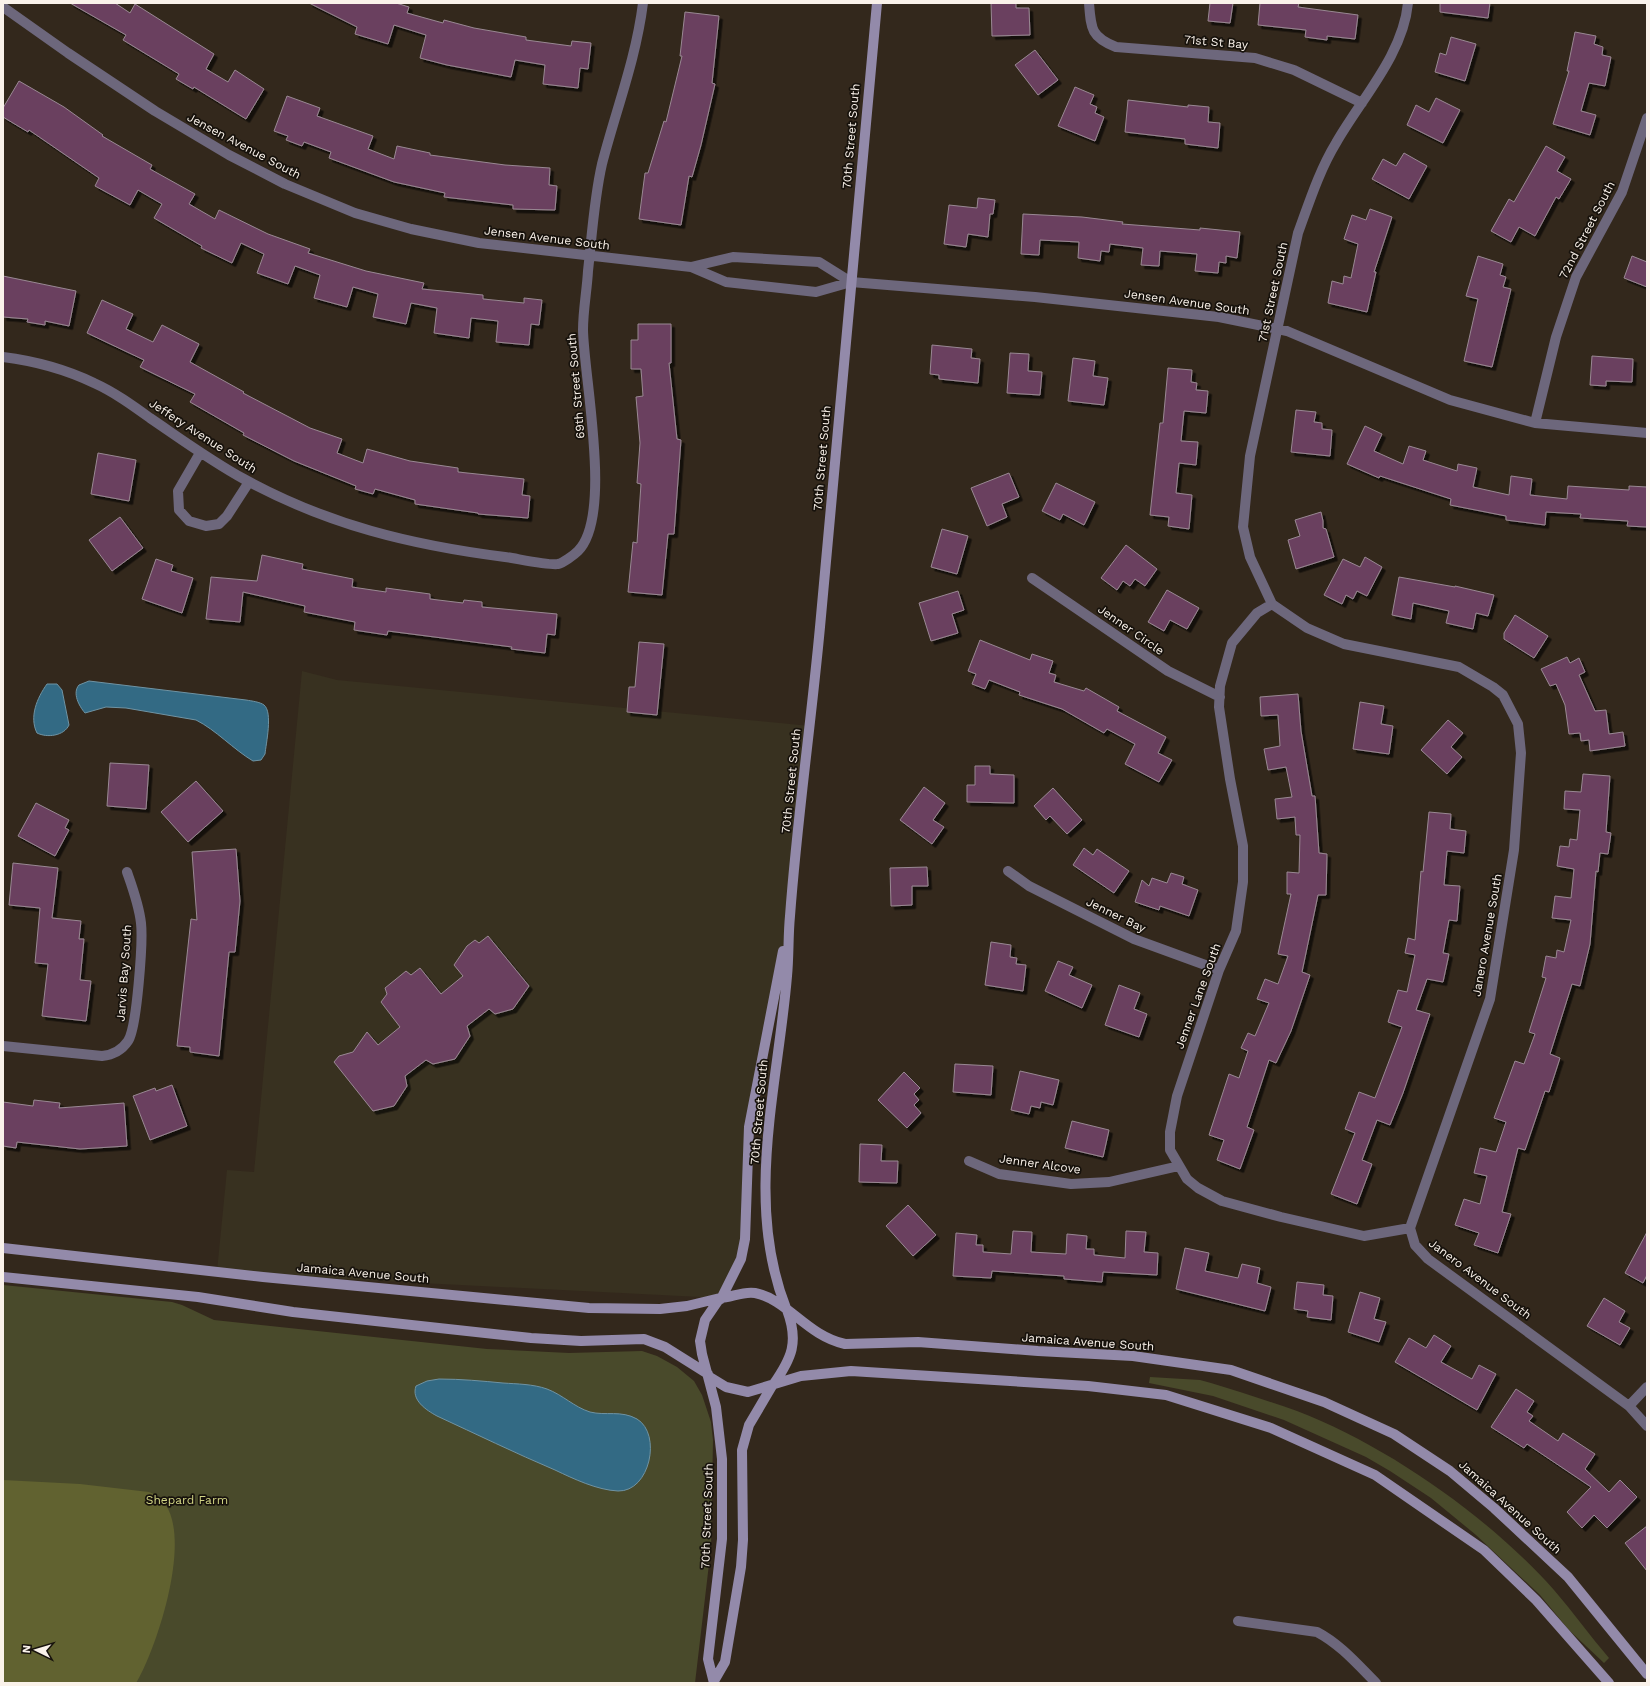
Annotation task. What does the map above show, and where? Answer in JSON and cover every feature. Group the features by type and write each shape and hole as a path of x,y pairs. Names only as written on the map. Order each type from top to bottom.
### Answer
{"street":[{"path":"3,7 6,3"},
{"name":"69th Street South","path":"578,552 590,534 594,500 594,423 585,362 583,328 599,178 629,74 642,3"},
{"name":"70th Street South","path":"786,1309 775,1280 770,1253 766,1190 767,1145 787,975 790,916 819,638 876,3"},
{"name":"71st St Bay","path":"1089,3 1090,19 1096,36 1103,42 1116,47 1255,58 1294,70 1362,103"},
{"name":"71st Street South","path":"1272,604 1250,557 1243,527 1250,456 1298,233 1311,197 1335,144 1391,57 1407,13 1408,3"},
{"name":"Jensen Avenue South","path":"3,7 68,53 155,111 228,155 285,184 355,213 411,229 479,243 590,256 691,266 733,257 819,262 851,282"},
{"name":"72nd Street South","path":"1535,423 1556,337 1576,277 1622,192 1647,118"},
{"name":"Jensen Avenue South","path":"691,266 726,282 816,292 851,282 1043,297 1219,317 1287,331 1450,400 1535,423 1647,434"},
{"name":"Jeffery Avenue South","path":"3,358 37,362 58,368 97,384 119,396 200,453 249,482 304,509 364,529 446,549 558,564 578,552"},
{"path":"200,453 178,491 179,510 189,521 206,526 219,524 227,516 249,482"},
{"name":"Jenner Circle","path":"1032,578 1168,671 1220,697"},
{"name":"Jenner Lane South","path":"1272,604 1256,613 1232,643 1220,686 1219,707 1230,779 1243,846 1243,882 1236,931 1219,970 1177,1096 1170,1132 1170,1150 1187,1179 1198,1188 1222,1201 1281,1217 1364,1236 1410,1228"},
{"name":"Janero Avenue South","path":"1272,604 1307,628 1344,644 1459,667 1493,687 1503,695 1518,724 1521,753 1514,850 1490,998 1410,1228 1415,1245 1428,1259 1629,1406 1647,1426"},
{"name":"Jenner Bay","path":"1008,871 1029,886 1134,939 1219,970"},
{"name":"Jarvis Bay South","path":"3,1046 102,1056 112,1054 128,1042 134,1020 142,931 138,907 127,872"},
{"name":"70th Street South","path":"720,1298 741,1259 745,1240 749,1127 790,916"},
{"name":"Jenner Alcove","path":"969,1161 999,1174 1071,1184 1109,1182 1179,1166"},
{"name":"Jamaica Avenue South","path":"3,1248 263,1277 589,1308 660,1310 687,1306 720,1298"},
{"path":"3,1277 198,1297 293,1312 531,1338 581,1341 639,1338 660,1344 726,1387 739,1391 755,1391 810,1374 864,1371 1088,1386 1166,1395 1271,1428 1375,1475 1484,1550 1536,1600 1609,1683"},
{"path":"708,1375 702,1354 701,1336 705,1320 720,1298 739,1293 756,1293 767,1297 786,1309 792,1327 793,1346 788,1362 772,1385"},
{"name":"Jamaica Avenue South","path":"786,1309 820,1335 833,1341 845,1344 918,1342 1133,1356 1231,1370 1324,1402 1394,1434 1450,1471 1483,1498 1568,1577 1647,1674"},
{"name":"70th Street South","path":"708,1375 718,1418 722,1483 722,1539 708,1659 714,1682"},
{"name":"70th Street South","path":"714,1682 725,1662 741,1567 743,1540 742,1450 749,1425 772,1385"},
{"path":"1629,1406 1647,1387"},
{"path":"1238,1621 1317,1632 1327,1637 1343,1650 1376,1683"}],"shaded area":[{"path":"302,671 337,680 810,726 790,916 753,1104 745,1239 720,1298 242,1274 217,1271 227,1170 254,1172"},
{"path":"3,1480 80,1484 149,1492 165,1504 173,1525 175,1551 171,1582 155,1641 136,1683 3,1683"}],"green space":[{"name":"Shepard Farm","path":"3,1285 172,1302 214,1320 487,1349 569,1353 642,1351 657,1356 677,1367 694,1381 702,1395 711,1422 713,1440 711,1547 695,1683 3,1683"},
{"path":"1150,1377 1200,1380 1286,1407 1332,1426 1366,1443 1401,1464 1435,1486 1468,1511 1499,1536 1528,1563 1554,1590 1609,1658 1604,1663 1569,1630 1540,1595 1476,1535 1431,1498 1390,1471 1366,1457 1284,1420 1213,1396 1149,1383"}],"water":[{"path":"89,681 260,703 267,709 269,721 265,754 261,760 253,761 211,729 196,720 126,708 106,707 85,713 76,696 76,692 79,685"},
{"path":"47,684 57,684 62,690 69,725 63,732 50,736 37,733 34,721 37,701"},
{"path":"439,1379 471,1380 536,1386 558,1394 590,1412 631,1416 645,1426 649,1437 649,1461 645,1473 638,1482 629,1489 618,1491 602,1489 510,1450 437,1416 420,1404 416,1396 416,1386 427,1381"}],"building":[{"path":"70,3 115,3 130,13 135,4 214,54 206,69 228,82 235,70 264,89 246,119 194,87 193,89 176,79 179,74 123,40 126,35"},
{"path":"309,3 396,3 409,7 407,13 443,23 444,20 474,28 526,37 526,40 571,46 572,41 591,43 588,69 580,68 578,88 543,84 545,65 515,60 511,77 447,65 420,58 426,35 394,25 388,44 355,34 357,27"},
{"path":"991,3 1016,3 1016,8 1029,8 1030,35 992,36"},
{"path":"1210,3 1233,3 1230,23 1208,21"},
{"path":"1260,3 1299,3 1298,7 1358,15 1355,39 1327,36 1327,40 1305,37 1306,30 1258,25"},
{"path":"1440,3 1490,3 1488,18 1440,12"},
{"path":"685,12 719,16 712,83 715,84 692,177 689,176 681,225 639,219 645,173 648,173 664,121 666,122 682,56 680,56"},
{"path":"1575,32 1596,36 1594,44 1603,47 1602,55 1611,57 1605,86 1589,83 1581,111 1596,115 1590,135 1553,124 1569,71 1567,71"},
{"path":"1451,37 1476,44 1465,81 1435,72 1440,53 1446,55"},
{"path":"1035,50 1058,80 1038,95 1015,65"},
{"path":"19,81 64,107 103,135 102,136 152,165 150,169 195,194 189,204 215,219 219,210 268,234 310,249 308,253 366,271 424,283 422,289 483,295 483,299 524,303 524,298 542,300 539,325 531,324 529,345 496,342 498,321 471,318 469,338 434,333 437,308 411,303 406,324 373,317 378,294 353,287 347,307 314,298 320,275 295,266 288,284 257,273 264,254 241,243 232,263 201,248 202,246 154,218 162,204 138,190 130,205 95,186 99,178 29,130 28,132 3,117 3,108"},
{"path":"1075,87 1094,95 1090,104 1097,107 1095,113 1104,117 1095,141 1058,126"},
{"path":"287,96 320,108 317,116 373,136 368,149 394,159 397,146 430,153 430,155 505,165 550,168 549,185 557,186 555,210 513,209 513,205 444,197 445,193 394,182 329,158 331,152 304,142 302,146 286,140 288,136 274,131"},
{"path":"1436,98 1460,110 1443,143 1407,125 1416,105 1429,112"},
{"path":"1128,100 1188,107 1188,105 1209,107 1208,122 1220,123 1218,148 1185,144 1185,139 1125,132"},
{"path":"1546,146 1565,157 1557,171 1571,179 1559,199 1556,197 1535,236 1519,227 1511,242 1491,231 1509,199 1514,202"},
{"path":"1404,153 1427,166 1409,199 1372,179 1383,159 1396,166"},
{"path":"978,198 995,200 993,214 990,214 988,237 968,234 966,247 944,244 949,205 977,208"},
{"path":"1370,209 1392,217 1374,272 1376,272 1367,312 1328,303 1332,281 1343,284 1344,276 1351,278 1358,244 1344,239 1352,215 1366,220"},
{"path":"1023,214 1082,217 1123,222 1122,224 1200,230 1200,228 1240,232 1237,258 1226,256 1226,263 1219,262 1218,273 1195,271 1197,254 1160,251 1159,266 1141,265 1143,248 1110,244 1109,252 1101,251 1100,261 1078,258 1079,242 1040,240 1039,255 1021,254"},
{"path":"1478,256 1503,264 1500,275 1506,277 1503,287 1511,289 1492,367 1464,361 1478,299 1466,296"},
{"path":"1632,256 1647,262 1647,287 1624,278"},
{"path":"3,276 76,291 69,326 45,321 45,325 27,322 28,319 3,317"},
{"path":"102,300 133,314 126,329 153,342 162,325 199,344 190,362 244,392 243,393 310,428 342,439 337,453 363,463 367,449 410,461 458,468 458,472 524,479 522,495 530,496 528,518 478,514 415,504 415,500 375,489 373,494 355,489 356,486 294,461 243,435 244,433 190,402 195,394 140,367 144,360 87,333"},
{"path":"638,324 671,324 671,363 669,363 677,439 681,440 674,534 668,534 662,595 628,592 633,542 637,543 641,484 637,483 640,443 636,397 643,396 641,369 631,369 631,340 638,340"},
{"path":"932,345 972,349 971,358 980,359 978,383 939,379 939,375 930,374"},
{"path":"1010,353 1029,354 1028,371 1042,372 1040,395 1007,393"},
{"path":"1592,356 1633,359 1632,382 1606,381 1606,386 1590,385"},
{"path":"1073,358 1095,361 1093,376 1108,378 1104,405 1068,401"},
{"path":"1168,368 1192,370 1191,382 1197,383 1196,390 1208,391 1206,413 1184,411 1181,441 1198,442 1196,465 1179,463 1176,493 1192,495 1189,529 1168,526 1169,517 1150,515 1160,423 1163,423"},
{"path":"1296,410 1316,412 1314,422 1322,423 1322,429 1332,430 1330,456 1291,452"},
{"path":"1365,426 1382,434 1374,451 1403,464 1409,446 1426,451 1423,460 1457,471 1458,464 1477,468 1473,487 1509,495 1511,476 1532,479 1530,495 1567,499 1568,486 1629,490 1629,486 1647,487 1647,527 1627,526 1628,521 1580,518 1581,514 1546,512 1545,525 1506,520 1506,516 1450,505 1451,499 1380,476 1379,478 1347,464"},
{"path":"98,453 136,460 129,501 91,494"},
{"path":"1009,473 1019,497 1002,504 1007,517 987,526 971,488"},
{"path":"1056,483 1095,502 1084,525 1063,514 1060,520 1042,511"},
{"path":"1321,512 1323,528 1326,529 1334,557 1296,569 1288,540 1300,536 1295,520"},
{"path":"120,517 143,548 112,571 89,540"},
{"path":"942,529 968,536 957,574 931,567"},
{"path":"1126,545 1157,569 1145,586 1135,579 1130,586 1123,581 1117,590 1101,578"},
{"path":"262,555 303,564 302,569 353,579 352,587 386,592 386,588 430,594 430,599 463,603 464,600 482,602 482,607 557,614 555,635 547,634 545,653 511,649 512,647 388,631 387,635 354,630 355,622 304,612 305,606 243,592 240,622 206,619 211,577 257,581"},
{"path":"1365,557 1382,567 1367,596 1357,591 1353,599 1346,595 1342,604 1324,595 1343,559 1360,567"},
{"path":"156,559 173,565 171,571 193,578 182,613 142,599"},
{"path":"1399,577 1455,586 1494,595 1488,616 1476,613 1473,629 1446,623 1449,611 1413,603 1411,619 1392,615"},
{"path":"1167,590 1199,608 1187,629 1170,620 1164,631 1148,622"},
{"path":"958,591 964,610 952,614 958,633 931,641 919,603"},
{"path":"1515,615 1548,636 1534,658 1504,639 1504,633"},
{"path":"980,640 1030,660 1032,654 1053,661 1049,673 1056,675 1054,682 1084,691 1086,688 1119,707 1117,711 1166,737 1158,753 1172,760 1159,782 1125,764 1135,744 1107,729 1104,733 1062,709 1019,695 1020,692 989,680 985,689 972,684 976,674 968,671"},
{"path":"639,642 664,644 657,715 627,712 629,687 635,687"},
{"path":"1567,657 1570,663 1579,658 1585,672 1579,675 1595,711 1606,710 1609,734 1623,732 1625,746 1590,751 1589,740 1581,741 1580,733 1569,734 1565,705 1556,684 1550,686 1541,669"},
{"path":"1298,694 1301,731 1312,796 1315,796 1319,853 1327,854 1326,895 1318,895 1302,972 1310,975 1291,1031 1276,1063 1269,1060 1247,1127 1254,1130 1240,1169 1217,1160 1224,1140 1209,1135 1229,1074 1239,1078 1248,1051 1241,1048 1248,1033 1255,1036 1269,1003 1257,999 1265,979 1278,984 1288,956 1278,954 1291,894 1287,894 1287,872 1299,873 1300,835 1296,835 1295,817 1277,819 1275,799 1292,797 1286,767 1268,770 1264,749 1280,746 1278,715 1261,716 1260,697"},
{"path":"1360,702 1384,706 1381,724 1393,726 1389,754 1353,749"},
{"path":"1448,720 1463,733 1451,747 1462,757 1447,774 1421,750"},
{"path":"110,763 149,765 146,809 107,806"},
{"path":"975,766 990,766 990,774 1014,775 1014,803 967,802 967,785 975,785"},
{"path":"1583,774 1610,776 1606,832 1611,833 1608,854 1600,853 1598,872 1596,871 1590,944 1580,986 1572,984 1550,1054 1560,1058 1549,1092 1545,1091 1525,1150 1518,1148 1502,1212 1511,1214 1498,1253 1474,1245 1479,1233 1455,1225 1464,1199 1480,1204 1487,1176 1474,1173 1480,1148 1496,1152 1506,1122 1494,1118 1515,1061 1524,1064 1535,1034 1529,1032 1546,978 1542,977 1546,956 1556,958 1557,950 1564,952 1571,920 1552,918 1555,896 1571,898 1574,869 1557,866 1560,846 1569,847 1570,839 1577,840 1580,810 1564,809 1565,791 1581,792"},
{"path":"196,781 223,811 188,842 161,812"},
{"path":"924,787 945,803 933,820 944,827 932,844 900,820"},
{"path":"1053,788 1082,820 1067,834 1050,816 1046,820 1034,806"},
{"path":"36,803 69,820 65,828 69,830 55,856 18,836"},
{"path":"1429,812 1451,814 1450,829 1466,831 1464,853 1447,851 1444,885 1460,886 1457,921 1449,920 1443,953 1449,954 1443,982 1427,979 1416,1010 1430,1014 1403,1093 1390,1125 1377,1120 1362,1160 1372,1164 1357,1204 1331,1194 1355,1133 1345,1129 1359,1092 1375,1098 1402,1027 1388,1022 1398,990 1407,992 1415,955 1405,953 1408,938 1415,940 1421,871 1423,872"},
{"path":"1084,848 1093,855 1097,849 1129,871 1114,893 1073,865"},
{"path":"236,849 240,901 235,952 229,952 219,1056 190,1052 190,1047 177,1046 191,919 197,920 192,852"},
{"path":"13,863 58,868 52,918 81,921 79,939 84,939 80,980 91,981 86,1021 42,1016 48,964 35,963 40,908 9,905"},
{"path":"927,867 928,886 912,886 912,905 891,906 890,868"},
{"path":"1171,873 1184,877 1182,884 1198,890 1189,916 1160,906 1159,910 1135,902 1142,880 1149,886 1152,878 1167,883"},
{"path":"488,936 529,986 513,1009 495,1014 489,1009 467,1026 470,1036 455,1059 433,1064 426,1060 405,1076 407,1086 394,1106 373,1111 334,1062 339,1056 353,1052 367,1032 378,1045 400,1027 381,1002 387,994 385,988 406,971 411,975 420,968 441,994 463,976 454,965 467,946 475,940 479,943"},
{"path":"991,942 1011,945 1010,957 1017,958 1016,964 1026,965 1023,991 985,985"},
{"path":"1058,961 1073,967 1069,975 1092,985 1082,1008 1045,991"},
{"path":"1119,985 1140,993 1134,1009 1147,1014 1139,1037 1105,1025"},
{"path":"955,1064 993,1066 991,1095 953,1092"},
{"path":"1020,1071 1059,1080 1053,1105 1041,1102 1040,1108 1031,1106 1029,1114 1011,1110"},
{"path":"904,1072 920,1088 914,1094 919,1100 914,1105 921,1113 907,1128 878,1100"},
{"path":"172,1085 187,1126 150,1140 133,1096 155,1088 156,1091"},
{"path":"34,1100 60,1103 59,1108 124,1103 127,1146 80,1149 17,1142 16,1148 3,1146 3,1102 33,1106"},
{"path":"1072,1121 1109,1130 1103,1157 1065,1148"},
{"path":"860,1144 882,1145 881,1161 898,1161 897,1183 859,1182"},
{"path":"908,1205 936,1235 913,1256 886,1226"},
{"path":"1013,1231 1032,1232 1031,1252 1066,1254 1067,1234 1087,1236 1086,1249 1094,1249 1094,1255 1125,1258 1126,1231 1146,1232 1144,1252 1158,1253 1157,1275 1103,1272 1102,1282 1064,1279 1064,1276 992,1271 991,1278 953,1276 956,1233 977,1235 976,1245 983,1245 983,1252 1011,1254"},
{"path":"1647,1232 1647,1275 1643,1283 1625,1273"},
{"path":"1185,1248 1209,1253 1205,1271 1238,1278 1242,1264 1260,1268 1257,1283 1271,1287 1265,1311 1176,1289"},
{"path":"1297,1282 1324,1285 1323,1295 1333,1296 1331,1320 1307,1317 1308,1311 1294,1309"},
{"path":"1360,1292 1380,1298 1374,1319 1386,1322 1379,1342 1348,1332"},
{"path":"1604,1298 1625,1311 1619,1322 1630,1328 1620,1345 1587,1326"},
{"path":"1434,1335 1451,1346 1441,1362 1472,1379 1479,1365 1496,1374 1477,1410 1395,1362 1409,1338 1426,1348"},
{"path":"1516,1389 1534,1401 1527,1412 1533,1416 1529,1421 1558,1441 1563,1433 1595,1454 1585,1469 1609,1492 1620,1480 1637,1497 1607,1528 1594,1515 1582,1528 1567,1512 1591,1487 1527,1444 1524,1448 1491,1427"},
{"path":"1647,1526 1647,1571 1625,1543"}]}
